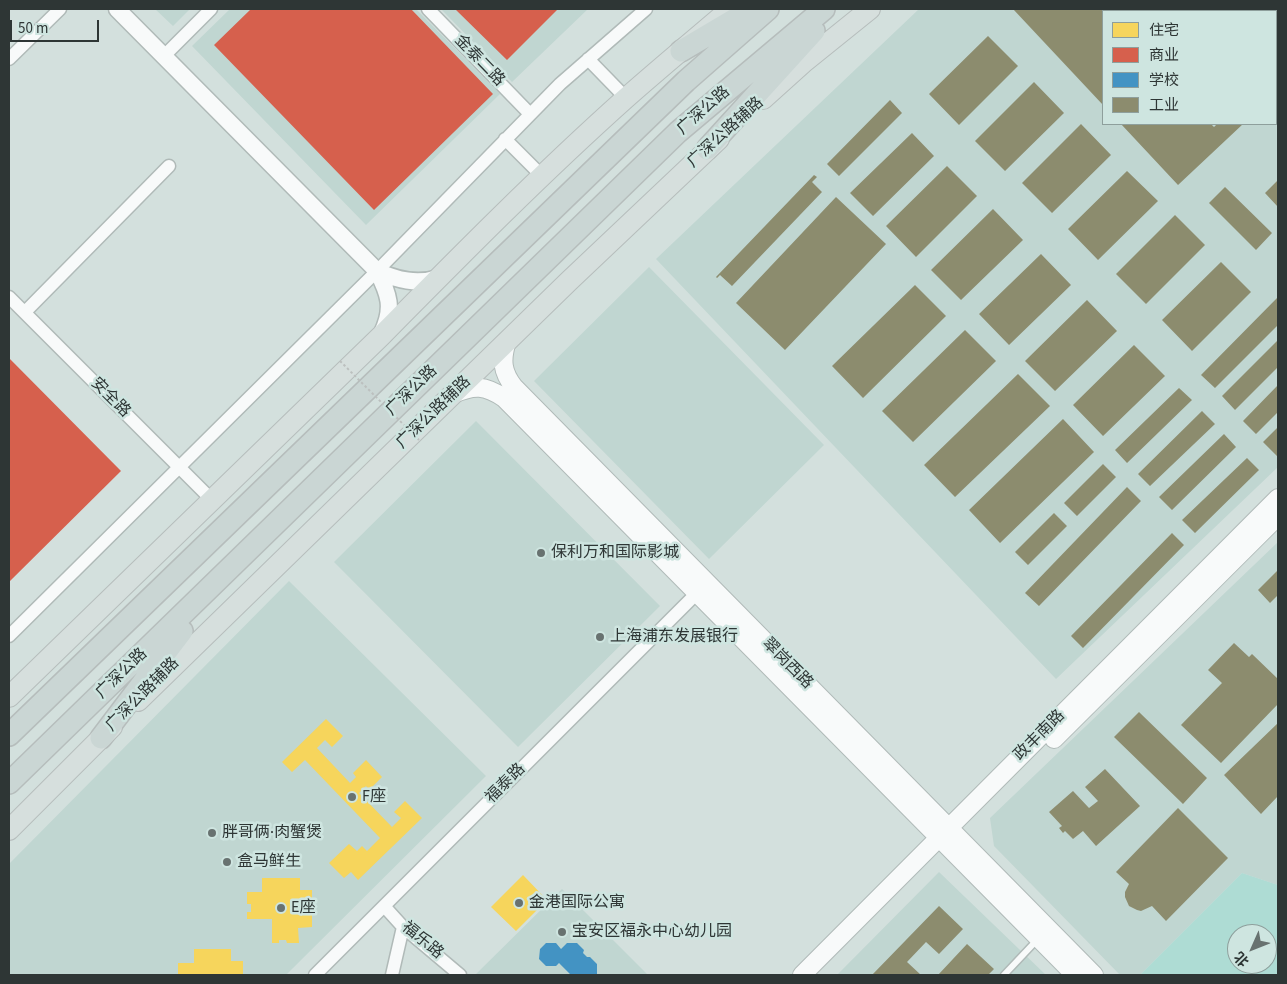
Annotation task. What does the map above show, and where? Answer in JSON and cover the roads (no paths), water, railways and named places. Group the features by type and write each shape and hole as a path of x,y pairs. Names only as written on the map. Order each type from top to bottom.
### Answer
{"highway":[{"path":"681,51 752,9"},
{"name":"广深公路","path":"9,735 672,94 768,9"},
{"name":"广深公路","path":"9,783 678,132 824,9"},
{"path":"706,150 835,9"},
{"path":"100,738 225,574"},
{"path":"9,729 28,717"}],"main road":[{"path":"9,697 542,177 626,98 730,9"},
{"name":"广深公路辅路","path":"9,830 182,657 706,150 803,63 870,9"},
{"name":"翠岗西路","path":"507,341 503,354 503,366 507,378 532,416 697,593 948,837 1094,975"},
{"name":"翠岗西路","path":"454,394 466,388 479,387 492,390 532,416 948,837 1038,938 1075,975"},
{"name":"政丰南路","path":"819,975 948,837 1278,498"},
{"name":"政丰南路","path":"802,975 948,837 1278,516"}],"street":[{"path":"9,60 60,9"},
{"path":"117,9 377,271 386,289 390,306 387,324 381,336"},
{"path":"164,56 211,9"},
{"name":"金泰二路","path":"428,9 530,114"},
{"path":"9,636 178,466 377,271 530,114 588,59 646,9"},
{"path":"588,59 626,98"},
{"path":"505,139 542,177"},
{"path":"24,312 169,166"},
{"path":"377,271 390,277 413,281 426,282 438,278"},
{"name":"安全路","path":"10,300 212,500"},
{"name":"福泰路","path":"315,975 697,593"},
{"name":"福乐路","path":"384,906 403,927 460,975"},
{"path":"392,975 403,927"}],"lane":[{"path":"1004,975 1038,938"}],"place":[{"name":"保利万和国际影城","path":"541,553"},
{"name":"上海浦东发展银行","path":"600,637"},
{"name":"F座","path":"352,797"},
{"name":"胖哥俩·肉蟹煲","path":"212,833"},
{"name":"盒马鲜生","path":"227,862"},
{"name":"金港国际公寓","path":"519,903"},
{"name":"E座","path":"281,908"},
{"name":"宝安区福永中心幼儿园","path":"562,932"}]}
